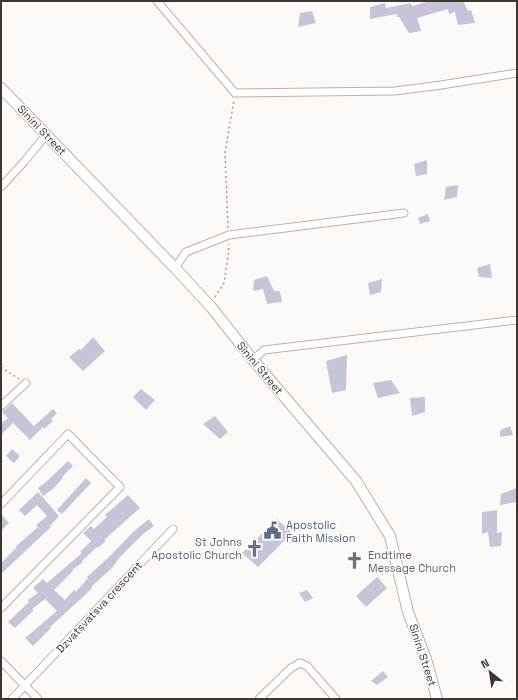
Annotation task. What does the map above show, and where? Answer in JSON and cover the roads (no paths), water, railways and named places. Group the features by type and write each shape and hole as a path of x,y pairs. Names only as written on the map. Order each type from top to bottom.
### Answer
{"street":[{"path":"157,1 235,93 394,91 441,86 517,73"},
{"name":"Sinini Street","path":"1,88 175,268 210,307 356,481 390,536 408,612 426,659 437,699"},
{"path":"1,187 47,134"},
{"path":"175,268 186,252 229,235 404,213"},
{"path":"253,360 264,350 517,320"},
{"path":"1,406 26,383"},
{"path":"1,504 68,434 120,487 1,608"},
{"name":"Dzvatsvatsva crescent","path":"12,699 173,529"},
{"path":"1,661 38,699"},
{"path":"259,699 291,668 300,663 307,666 336,699"}],"place":[{"name":"Apostolic Faith Mission","path":"273,531"},
{"name":"St Johns Apostolic Church","path":"255,548"},
{"name":"Endtime Message Church","path":"355,561"}]}
